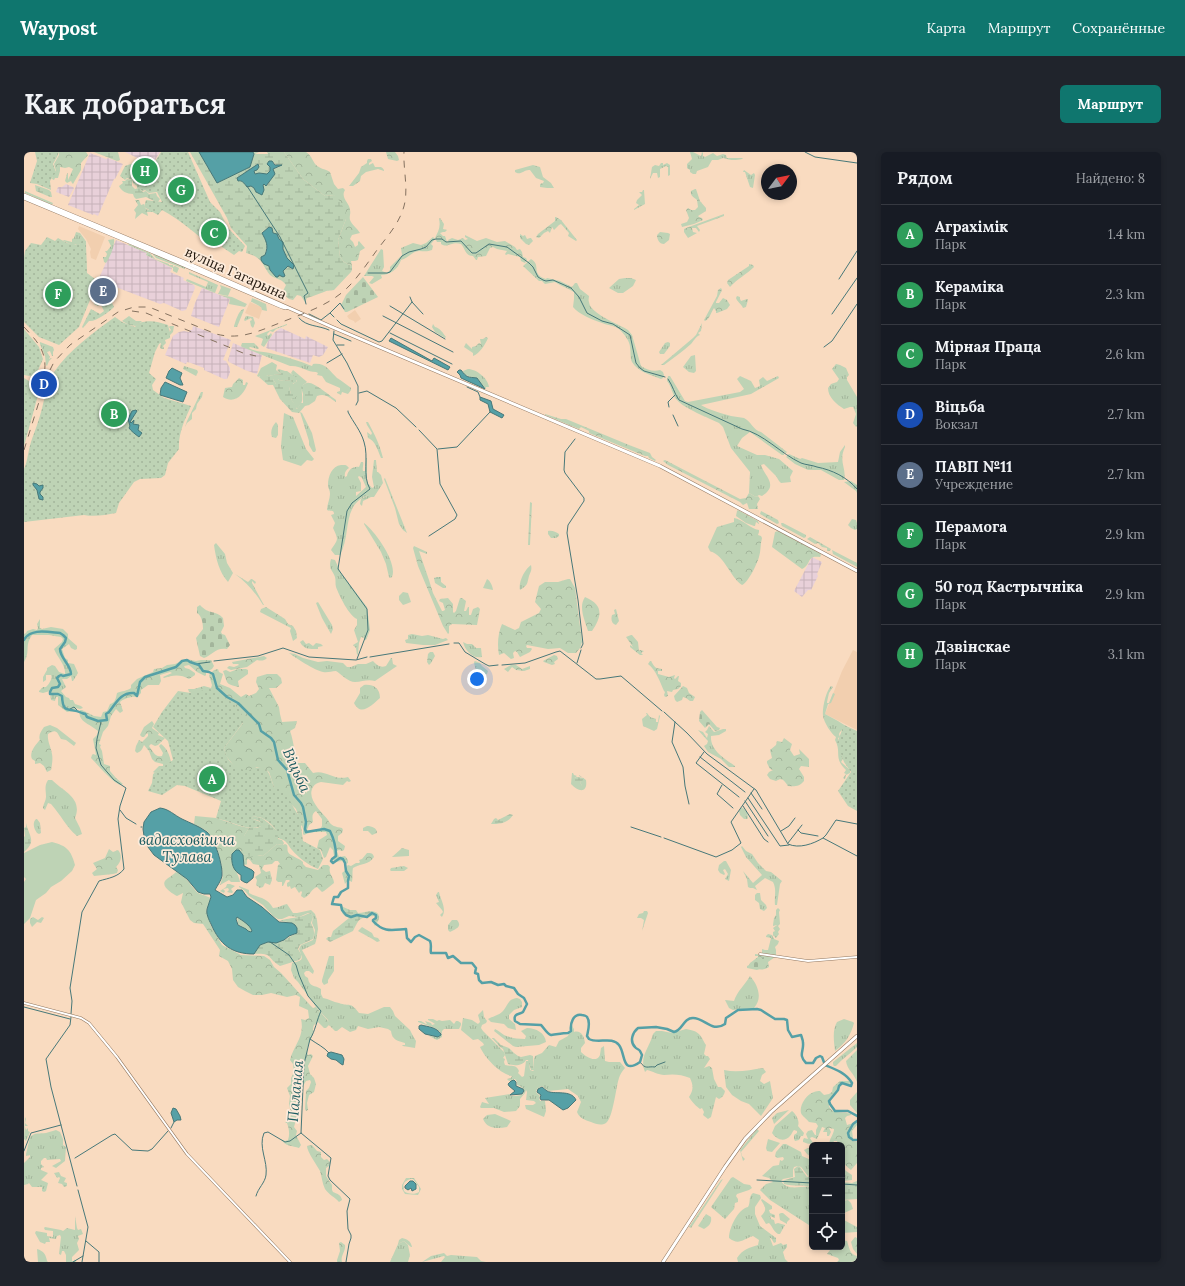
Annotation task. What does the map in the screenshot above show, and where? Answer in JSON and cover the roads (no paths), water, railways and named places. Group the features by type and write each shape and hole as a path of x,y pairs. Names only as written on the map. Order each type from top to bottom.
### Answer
{"main road":[{"name":"вуліца Гагарына","path":"24,195 660,466 857,571"},
{"name":"вуліца Гагарына","path":"24,198 40,203"},
{"path":"663,1262 724,1167 740,1146 771,1112 857,1036"}],"street":[{"path":"760,954 808,961 857,957"},
{"path":"24,1003 81,1018 89,1023 117,1057 187,1154 290,1262"}],"water":[{"path":"199,152 253,152 254,154 250,167 217,183"},
{"path":"269,161 272,161 275,165 282,165 273,169 275,174 266,186 264,184 263,185 264,190 262,195 256,192 251,186 247,187 242,181 238,181 237,178 258,164 259,167 254,171 255,174 267,174 270,171 270,167 267,164"},
{"path":"269,227 272,228 273,233 277,234 279,239 283,242 283,249 287,258 294,265 293,269 288,266 283,271 285,276 283,277 279,275 276,277 270,270 269,266 264,264 261,260 261,257 265,255 267,248 266,241 262,233"},
{"path":"391,338 432,361 434,358 450,367 448,370 389,341"},
{"path":"172,368 182,373 180,378 183,385 166,378"},
{"path":"461,370 468,377 477,378 485,389 461,378 457,372"},
{"path":"165,382 187,392 183,402 160,395 161,388"},
{"path":"480,397 491,401 493,409 504,415 502,418 490,412 488,404 480,400"},
{"path":"132,411 137,411 130,422 131,423 134,420 133,424 139,425 138,430 142,433 139,437 129,428 130,426 128,419"},
{"path":"33,483 39,486 43,485 40,494 43,497 43,500 39,499 37,490"},
{"name":"вадасховішча Тулава","path":"160,808 166,810 207,832 216,846 222,871 220,882 215,890 227,897 233,895 237,890 242,890 247,897 262,907 279,922 292,923 295,925 297,928 297,933 276,943 268,942 260,945 254,954 246,954 233,950 223,943 218,938 208,917 207,908 211,897 210,894 198,892 187,879 154,855 145,843 143,829 144,822 151,812","holes":["237,917 246,923 252,931 248,931 238,925 236,919"]},
{"path":"236,850 239,850 243,855 244,866 254,872 253,878 247,883 241,880 241,875 233,866 232,854"},
{"path":"421,1025 435,1029 441,1035 438,1037 425,1034 419,1029 419,1026"},
{"path":"331,1052 342,1055 344,1059 343,1065 327,1056 328,1053"},
{"path":"514,1080 516,1082 516,1086 523,1089 524,1091 522,1094 510,1095 515,1091 508,1084"},
{"path":"542,1087 546,1091 550,1092 566,1093 574,1097 576,1100 568,1108 563,1110 549,1100 541,1100 541,1095 537,1092 538,1089"},
{"path":"173,1108 176,1109 181,1120 174,1122 171,1113"},
{"path":"410,1181 413,1181 416,1184 416,1189 412,1191 411,1188 408,1190 405,1188"}],"waterway":[{"path":"805,152 815,157 857,163"},
{"path":"247,186 280,237 308,293 304,296 306,304"},
{"path":"368,273 390,272 402,256 409,252 426,247 432,240 436,239 442,239 446,242 461,241 472,253 476,253 489,244 507,247 529,263 533,267 538,277 546,281 553,280 571,288 579,297 587,313 602,321 613,324 630,335 636,363 640,368 644,371 665,377"},
{"path":"839,279 857,251"},
{"path":"832,314 857,278"},
{"path":"410,297 412,302 423,314"},
{"path":"337,320 341,324 379,342 382,341 412,302"},
{"path":"330,313 340,303 344,309"},
{"path":"824,347 832,341 857,304"},
{"path":"390,306 445,339"},
{"path":"309,314 321,320 330,313 334,317"},
{"path":"383,316 453,352"},
{"path":"299,318 306,323 329,330"},
{"path":"334,331 333,340 347,363 358,386 358,401 356,405"},
{"path":"390,333 452,364"},
{"path":"334,334 351,341"},
{"path":"337,345 344,345"},
{"path":"327,363 342,354"},
{"path":"668,379 679,400 742,429 750,431 801,463 828,470 839,475 849,481 857,489"},
{"path":"467,387 478,392 480,397"},
{"path":"359,393 367,391 396,408 416,427"},
{"path":"669,407 668,402 675,395"},
{"path":"348,411 364,442 366,454 366,478 370,489 352,503 347,511 338,569 367,609 368,630 357,659"},
{"path":"438,449 457,447 490,412"},
{"path":"673,415 678,426"},
{"path":"419,430 437,449 440,484 457,515 455,519 429,536"},
{"path":"575,439 565,452 564,470 584,498 584,501 568,525 567,533 578,600 583,644 581,648"},
{"name":"Віцьба","path":"24,640 27,636 35,632 60,633 66,638 60,652 71,671 71,674 59,676 57,678 60,684 58,687 52,688 50,694 58,694 62,696 65,708 85,714 87,717 98,721 107,720 106,714 122,696 129,693 134,693 137,696 140,682 145,677 176,667 182,661 187,660 199,665 203,671 213,674 217,688 227,697 238,703 259,724 261,731 274,742 278,760 287,770 294,795 303,807 306,832 324,829 330,831 333,837 336,852 336,856 331,861 333,863 340,858 343,859 349,876 348,888 341,892 338,897 334,897 332,904 341,905 342,910 346,915 351,917 357,915 367,917 372,913 376,915 376,918 373,921 385,929 406,929 407,938 411,942 419,935 430,941 431,953 446,953 448,958 453,956 461,963 472,963 476,968 475,973 478,974 479,980 482,983 491,982 498,985 504,984 514,988 518,994 524,998 527,1004 523,1012 515,1017 515,1021 520,1024 541,1025 551,1035 568,1033 571,1031 571,1025 574,1017 579,1015 586,1016 589,1021 587,1036 589,1039 596,1041 609,1040 616,1042 621,1049 625,1062 630,1066 640,1062 642,1055 640,1050 635,1048 632,1042 633,1034 638,1028 656,1027 674,1032 677,1031 687,1020 693,1018 716,1027 725,1024 726,1018 738,1010 761,1010 775,1019 787,1020 788,1030 792,1037 801,1035 803,1040 802,1058 806,1063 813,1063 816,1058 820,1056 822,1057 825,1065 840,1072 850,1080 852,1083 851,1086 842,1083 829,1101 835,1111 848,1111 857,1116"},
{"path":"454,643 459,643 465,652 485,664 489,666 498,665"},
{"path":"370,657 449,644"},
{"path":"214,661 258,656 283,648 309,657 356,660 367,657"},
{"path":"577,663 581,650"},
{"path":"502,665 525,663 560,651 596,679 621,676 662,711"},
{"path":"195,664 210,662"},
{"name":"Віцьба","path":"70,709 74,707 77,710"},
{"path":"664,712 707,754 756,790 788,844 801,846 823,838 857,856"},
{"path":"71,1014 72,1001 70,988 82,912 99,881 116,876 124,869 118,819 120,806 126,788 114,780 101,765 96,748 101,722"},
{"path":"675,722 672,742 683,767 689,804"},
{"path":"704,752 696,763 739,797"},
{"path":"700,757 745,792"},
{"path":"722,785 717,794 733,808"},
{"path":"664,838 716,857 732,850 741,843 731,822 754,789"},
{"path":"751,793 762,809"},
{"path":"748,798 780,846 789,845"},
{"path":"745,801 768,836"},
{"path":"743,806 764,839 768,842"},
{"name":"Паланая","path":"120,810 126,818 136,824"},
{"path":"781,831 789,826 795,818"},
{"path":"823,838 836,820 857,824"},
{"path":"788,843 802,825"},
{"path":"631,827 661,837"},
{"path":"798,830 801,833 818,836"},
{"name":"Паланая","path":"270,942 289,955 296,965 308,996 321,1011 310,1039 304,1064 301,1133 331,1158 328,1176 330,1180 350,1199 347,1211 348,1229 351,1238 346,1262"},
{"path":"24,1007 70,1019"},
{"path":"71,1017 70,1025 46,1059 51,1087 77,1186"},
{"path":"310,1039 323,1047 329,1053"},
{"path":"640,1062 647,1067 655,1067 665,1062"},
{"name":"Віцьба","path":"857,1121 853,1124 848,1133 849,1137 853,1140 857,1140"},
{"path":"171,1128 174,1122"},
{"path":"24,1151 31,1133 61,1125"},
{"path":"75,1158 115,1134 132,1150 148,1151 152,1149 168,1131"},
{"path":"256,1196 266,1175 266,1164 262,1144 264,1133 268,1132 285,1142 290,1141 301,1133"},
{"path":"757,1180 809,1183"},
{"path":"845,1184 857,1185"},
{"path":"78,1190 88,1227 82,1262"},
{"path":"86,1241 99,1252 99,1262"},
{"path":"73,1262 83,1256"}],"railway":[{"path":"24,450 43,389 54,362 70,345 118,312 134,307 149,307 216,334 224,336 240,336 262,330 307,312 335,298 351,284 362,271 391,232 400,217 406,197 404,152"},
{"path":"132,311 146,313 243,353 256,356"},
{"path":"24,327 38,343 41,349 45,361 44,376"}],"place":[{"name":"Дзвінскае","path":"145,171"},
{"name":"50 год Кастрычніка","path":"181,190"},
{"name":"Мірная Праца","path":"214,233"},
{"name":"ПАВП №11","path":"103,291"},
{"name":"Перамога","path":"58,294"},
{"name":"Віцьба","path":"44,384"},
{"name":"Кераміка","path":"114,414"},
{"name":"Аграхімік","path":"212,779"}]}
